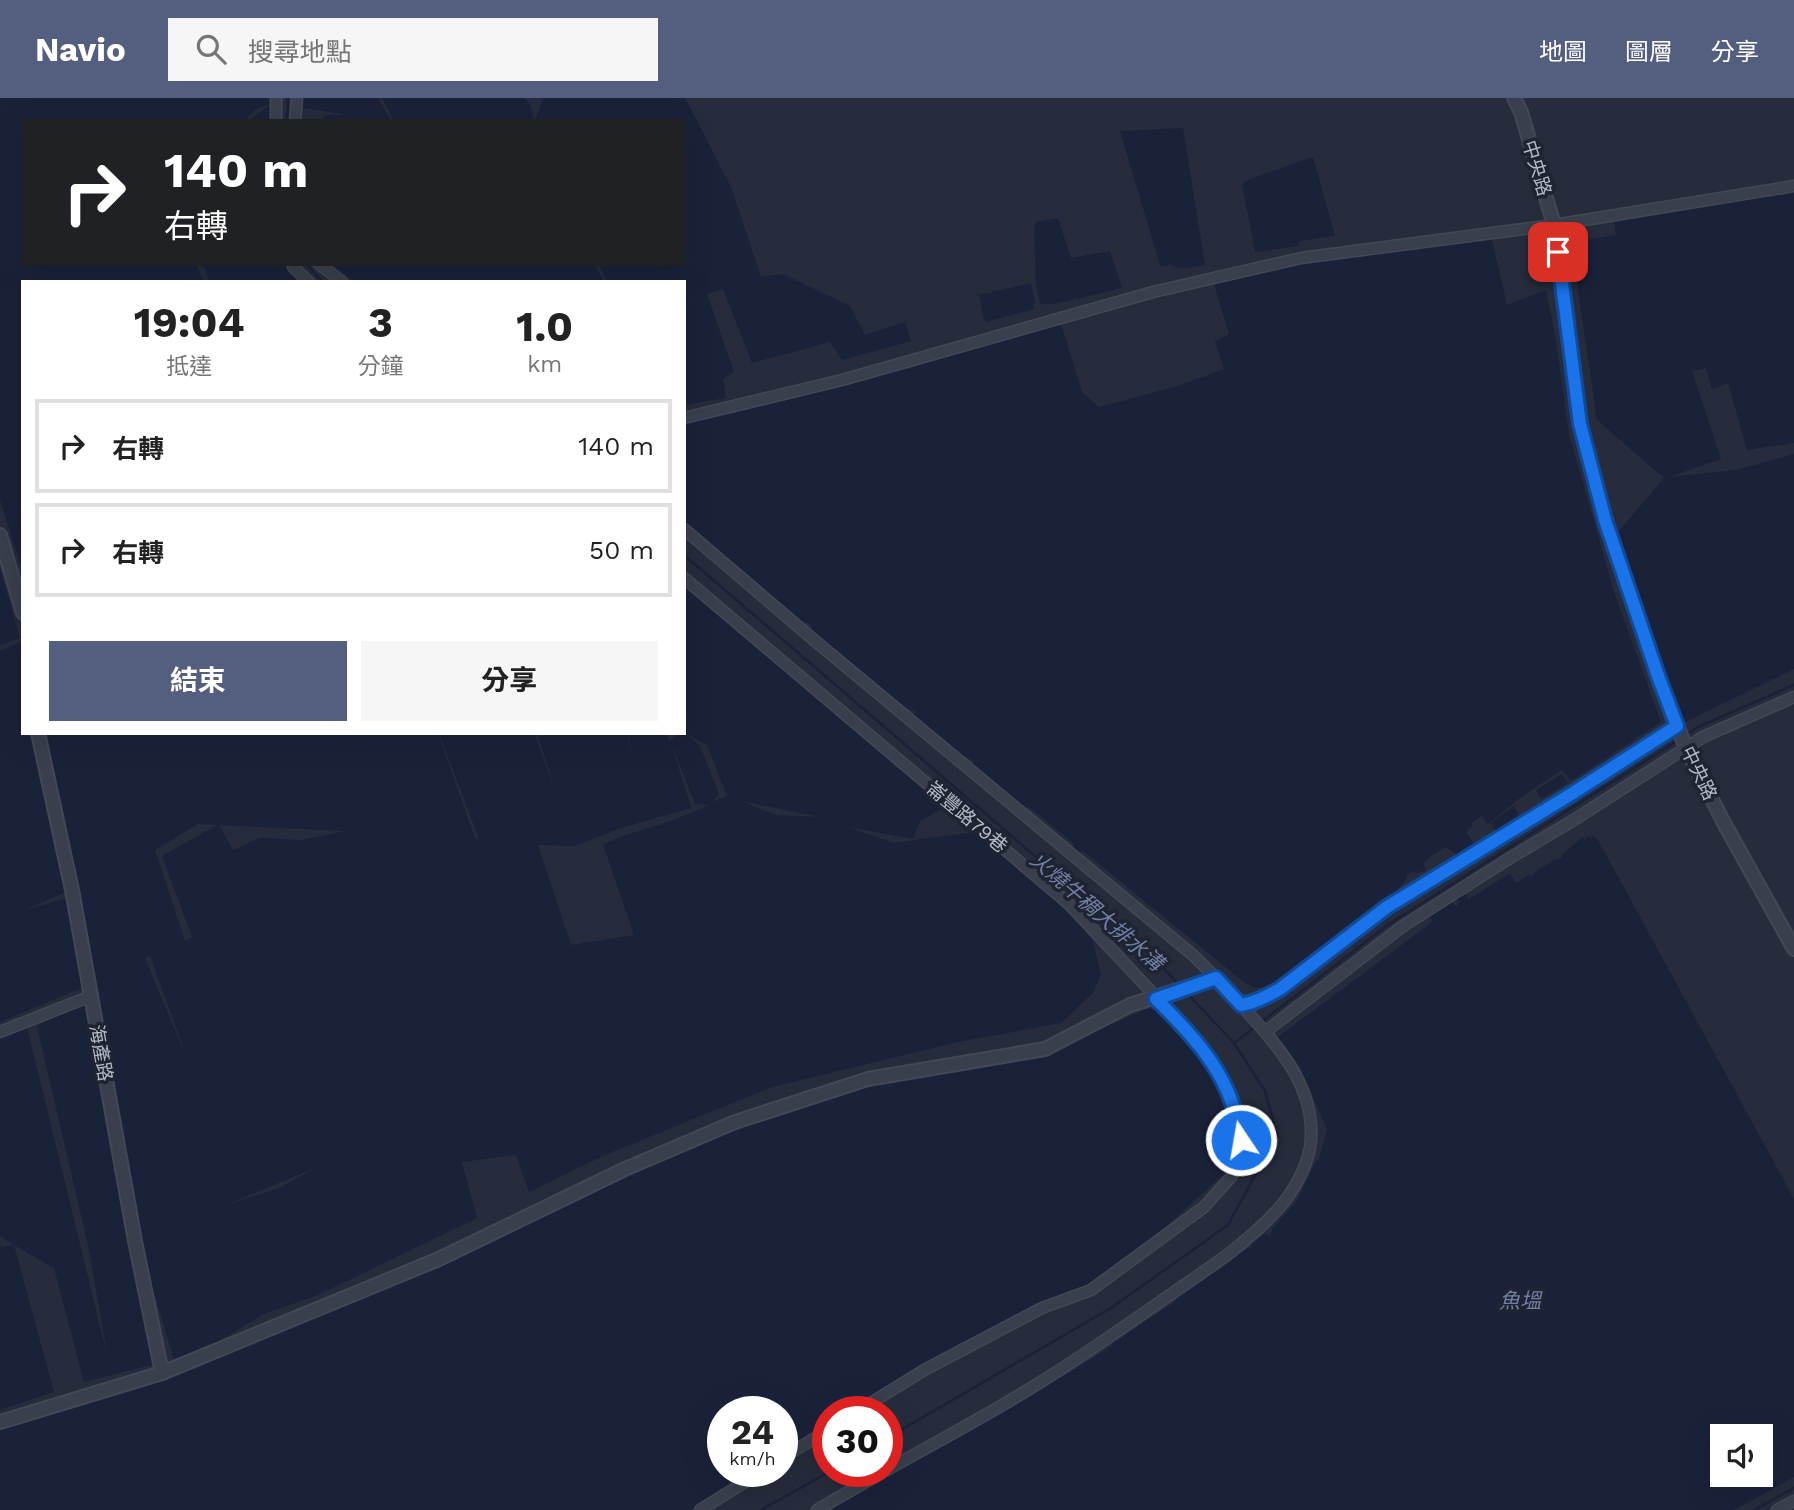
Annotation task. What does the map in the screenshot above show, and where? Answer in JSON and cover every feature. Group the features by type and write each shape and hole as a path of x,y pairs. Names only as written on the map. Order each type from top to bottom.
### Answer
{"street":[{"path":"276,98 276,119"},
{"path":"295,119 297,98"},
{"name":"中央路","path":"1514,98 1521,113 1554,225 1580,424 1605,520 1658,676 1686,748 1794,949"},
{"path":"686,418 842,380 1153,292 1287,261 1554,225 1794,186"},
{"path":"293,266 307,280"},
{"path":"322,266 339,280"},
{"path":"686,531 834,658 1194,956 1278,1047 1298,1078 1310,1113 1310,1148 1299,1179 1281,1206 1253,1235 1039,1383 903,1461"},
{"path":"0,535 21,606"},
{"name":"崙豐路79巷","path":"686,580 1069,904 1189,1032 1215,1066 1238,1116 1241,1140 1238,1160 1231,1177 1204,1207 1091,1290 1042,1308 926,1369 882,1396"},
{"path":"1265,1032 1403,926 1703,737 1794,697"},
{"path":"1241,1005 1252,1004 1280,989 1387,907 1677,726"},
{"name":"海產路","path":"38,735 72,890 162,1373"},
{"path":"0,1422 162,1373 439,1259 625,1169 735,1122 868,1079 1045,1049 1130,1006 1216,978"},
{"path":"0,1032 91,996"},
{"path":"700,1510 737,1487"},
{"path":"817,1510 857,1487"},
{"path":"1777,1510 1794,1501"}],"water":[{"path":"0,98 276,98 275,119 251,119 272,103 255,110 246,119 21,119 21,266 197,266 203,280 21,280 21,567 0,500 0,296 4,294 0,295"},
{"path":"297,98 378,98 390,119 322,119 326,115 349,115 296,107"},
{"path":"382,98 524,98 530,104 534,119 393,119"},
{"path":"543,98 685,98 731,187 761,277 783,274 850,306 865,335 905,322 911,341 842,360 830,342 752,363 723,289 707,294 734,372 723,379 726,398 686,405 686,280 606,280 600,266 686,266 686,119 536,119"},
{"path":"1183,128 1205,265 1182,268 1169,264 1160,265 1120,131"},
{"path":"1313,157 1335,236 1300,241 1298,246 1255,252 1242,184"},
{"path":"1794,188 1794,443 1747,450 1728,383 1712,389 1706,368 1692,371 1721,459 1669,477 1736,470 1794,454 1794,669 1677,726 1613,538 1664,478 1597,420 1571,242 1616,235 1614,216"},
{"path":"1058,218 1071,258 1110,251 1122,288 1077,299 1075,297 1061,303 1040,304 1036,287 1034,227 1037,222"},
{"path":"1489,227 1507,305 1546,290 1569,434 1614,592 1661,722 1585,774 1571,781 1562,770 1520,798 1487,825 1482,816 1471,823 1473,827 1468,829 1467,833 1476,847 1472,846 1458,855 1446,847 1431,856 1424,863 1426,871 1420,870 1420,873 1411,872 1407,875 1396,895 1391,898 1388,895 1387,901 1273,987 1255,988 1245,983 1083,851 1078,854 1073,843 1032,809 1028,807 1025,810 1010,798 1010,794 1008,796 971,766 974,761 965,756 963,758 912,716 916,712 902,706 812,631 812,626 807,622 805,624 686,527 686,418 901,358 907,369 931,361 930,359 941,354 943,357 946,353 948,356 1058,314 1082,392 1099,407 1178,386 1224,369 1215,341 1229,334 1212,278 1303,256"},
{"path":"204,266 295,266 308,280 209,280"},
{"path":"335,266 596,266 603,280 352,280"},
{"path":"1031,283 1036,304 1033,304 1034,309 986,322 984,320 979,294"},
{"path":"0,569 20,638 0,645"},
{"path":"686,588 945,807 920,821 913,839 848,827 893,843 974,832 1002,854 1008,852 1092,938 1101,975 1093,993 1061,1023 958,1042 772,1087 605,1155 529,1192 516,1155 462,1162 477,1218 318,1295 264,1314 182,1363 418,1268 699,1137 851,1091 848,1081 1070,1042 1149,1008 1179,1021 1223,1077 1237,1118 1229,1169 1145,1246 1087,1289 883,1396 812,1396 812,1437 798,1445 798,1396 707,1396 707,1487 730,1487 692,1510 0,1510 0,1428 176,1367 142,1252 163,1362 84,1382 54,1268 14,1245 54,1392 0,1410 0,1245 1,1248 13,1244 0,1236 0,1033 26,1023 108,1359 89,1250 37,1026 91,996 77,897 47,735 439,735 475,838 479,839 440,735 535,735 557,796 538,735 628,735 634,759 628,735 667,735 669,741 676,735 686,735","holes":["687,734 707,745 727,796 712,802 719,794 700,746","670,741 695,804 709,805 693,812","741,801 820,817 776,815","691,808 693,812 603,844 634,935 571,945 538,845 575,846 621,828","198,824 217,825 162,856 192,937 185,941 155,850","219,825 345,831 302,840 260,838 233,850","150,956 186,1055 186,1056 145,959","320,1166 279,1188 233,1203 233,1202"]},
{"path":"21,642 21,735 40,735 73,889 23,911 69,897 84,987 0,1022 0,651"},
{"path":"1562,774 1568,783 1541,799 1536,790"},
{"path":"1514,806 1519,815 1495,831 1491,823"},
{"name":"魚塭","path":"1589,835 1590,838 1593,836 1598,840 1794,1199 1794,1477 1734,1510 826,1510 862,1487 903,1487 903,1466 1004,1408 1018,1403 1018,1399 1058,1377 1059,1379 1112,1346 1202,1280 1202,1283 1204,1278 1218,1271 1249,1247 1250,1250 1252,1243 1265,1234 1270,1236 1272,1229 1296,1202 1319,1159 1327,1129 1299,1065 1278,1037 1431,923 1430,917 1427,917 1452,900 1456,907 1459,903 1455,898 1465,892 1463,895 1467,895 1468,900 1510,873 1516,883 1529,875 1532,877 1535,872 1562,857 1562,854 1583,837 1585,840"}],"waterway":[{"name":"火燒牛稠大排水溝","path":"287,119 288,98"},
{"name":"火燒牛稠大排水溝","path":"308,266 321,280"},
{"name":"火燒牛稠大排水溝","path":"686,557 1155,959 1178,984"},
{"path":"1686,735 1698,727 1794,685"},
{"path":"1260,1023 1389,924 1677,741"},
{"name":"火燒牛稠大排水溝","path":"903,1429 1111,1308 1228,1225 1277,1135 1265,1091 1234,1043 1185,991"},
{"path":"1234,1043 1255,1027"},
{"name":"火燒牛稠大排水溝","path":"761,1510 812,1482"},
{"path":"1754,1510 1794,1488"}],"route":[{"path":"1241,1140 1238,1116 1215,1066 1189,1032 1156,999 1216,978 1241,1005 1252,1004 1280,989 1387,907 1677,726 1605,520 1580,424 1558,252"}]}
